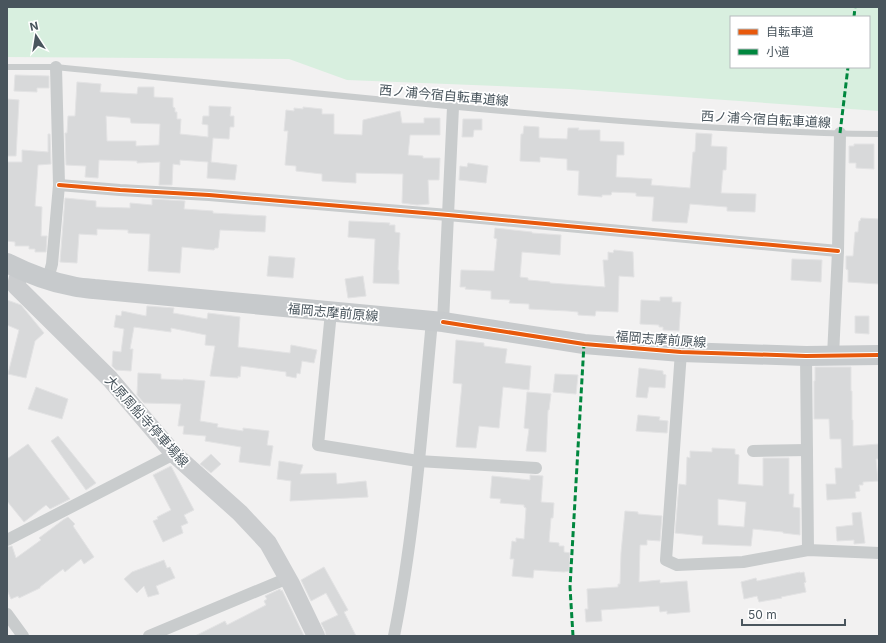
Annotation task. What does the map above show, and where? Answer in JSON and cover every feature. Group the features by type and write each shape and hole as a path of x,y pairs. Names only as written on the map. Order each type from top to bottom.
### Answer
{"main road":[{"name":"福岡志摩前原線","path":"14,266 71,286 94,290 437,322 584,344 681,352 806,356 879,355"},
{"name":"大原周船寺停車場線","path":"14,266 16,286 110,379 174,454 240,513 268,543 288,578 316,636"}],"street":[{"path":"48,279 52,264 59,185 56,68"},
{"path":"394,636 401,601 413,517 418,461 437,322 448,215 453,107"},
{"path":"833,356 838,251 840,134"},
{"path":"59,185 209,195 448,215 838,251"},
{"path":"331,312 318,445 418,461 536,468"},
{"path":"681,352 666,560 677,565 743,562 808,550 879,552"},
{"path":"806,356 808,550"},
{"path":"753,451 807,450"},
{"path":"7,540 174,454"},
{"path":"149,636 288,578"},
{"path":"7,614 23,636"}],"lane":[{"name":"西ノ浦今宿自転車道線","path":"7,67 56,68 453,107 666,125 840,134 879,134"}],"green space":[{"path":"7,7 879,7 879,111 569,89 347,80 289,59 7,57"}],"building":[{"path":"15,75 49,76 49,88 37,88 37,92 14,91"},
{"path":"77,82 101,84 100,92 137,94 138,87 154,87 154,97 173,98 173,107 175,108 175,112 177,112 177,119 181,119 180,134 208,137 208,125 202,124 203,116 209,116 209,106 231,107 230,116 234,116 234,127 230,127 229,139 213,138 211,162 237,165 235,180 207,178 208,162 180,160 180,165 173,164 172,185 159,185 160,162 137,163 137,161 99,160 98,178 85,177 86,166 66,165 65,133 67,133 68,116 75,116","holes":["106,116 130,118 131,123 160,124 159,145 136,146 136,141 107,141"]},
{"path":"7,99 19,100 16,156 7,156"},
{"path":"303,107 322,109 322,114 334,114 334,134 362,135 363,120 400,111 402,123 424,123 424,118 440,118 440,135 410,135 408,155 423,156 423,158 440,158 439,180 428,180 429,204 417,205 402,203 403,174 356,173 356,183 322,181 322,174 296,171 296,166 285,165 288,131 284,131 286,110 294,111 294,108 303,109"},
{"path":"463,119 482,119 482,130 474,130 473,137 462,137"},
{"path":"524,126 539,127 539,138 567,139 568,128 579,128 578,130 600,130 600,141 624,142 624,155 617,155 616,177 652,179 651,185 690,188 696,133 712,134 711,146 727,147 726,170 723,170 721,193 756,194 755,212 727,211 727,207 690,204 687,223 652,221 654,197 636,196 636,193 612,192 611,195 602,195 602,197 578,195 579,171 567,170 567,159 540,157 540,162 520,161 521,134 523,134"},
{"path":"48,134 50,134 51,164 38,165 35,206 42,207 41,236 47,236 46,252 35,252 35,249 29,249 29,246 15,246 15,242 7,241 7,162 22,162 22,150 48,152"},
{"path":"854,144 874,144 874,169 856,168 856,163 849,163 849,146 854,146"},
{"path":"468,163 488,166 486,183 459,180 460,166 467,167"},
{"path":"65,198 96,201 96,207 130,208 130,203 152,205 152,199 185,201 184,209 213,211 213,213 266,216 265,232 220,230 218,248 215,248 214,250 182,247 180,273 148,271 150,234 128,233 128,230 97,229 97,235 79,234 77,263 60,262"},
{"path":"861,218 879,219 879,284 848,282 846,256 853,256 855,232 858,232 859,221"},
{"path":"349,221 390,223 389,225 395,225 395,232 400,233 398,270 399,284 373,283 375,239 348,237"},
{"path":"495,228 561,235 560,255 522,252 520,277 528,278 528,280 605,287 603,260 608,260 608,252 613,253 614,250 633,252 634,277 619,276 618,312 596,311 595,316 578,315 578,312 529,309 529,304 509,303 510,300 491,299 491,291 465,289 466,287 460,287 461,270 494,271 497,239 494,238"},
{"path":"269,256 295,258 293,278 267,276"},
{"path":"792,259 822,260 821,282 791,280"},
{"path":"363,276 366,296 348,298 345,279"},
{"path":"660,297 672,297 672,302 681,302 679,331 663,330 663,327 659,327 659,325 640,324 641,300 660,301"},
{"path":"7,300 21,305 44,333 35,341 26,378 8,374 19,330 7,325"},
{"path":"147,306 174,308 173,313 207,319 208,313 240,317 238,347 290,353 291,345 317,350 314,363 302,361 300,374 297,373 296,378 286,376 286,372 241,366 240,377 238,376 238,378 210,376 215,346 205,345 206,335 171,328 171,332 134,327 130,349 133,349 131,371 116,370 112,366 113,351 121,352 124,329 114,327 116,315 121,316 122,311 146,316"},
{"path":"855,316 869,316 869,334 855,333"},
{"path":"456,340 484,343 484,346 507,349 505,363 531,366 529,390 503,387 499,428 479,426 476,448 456,447 462,384 453,383"},
{"path":"815,367 851,367 853,446 879,444 879,459 876,459 878,481 863,482 863,485 859,485 860,491 855,492 856,498 827,500 826,484 836,484 835,468 842,468 841,439 830,439 829,419 814,419"},
{"path":"639,368 663,371 663,374 666,375 665,388 649,387 647,398 636,397"},
{"path":"138,373 161,374 161,379 205,381 200,421 218,424 217,427 243,431 243,428 269,431 267,445 273,446 270,466 239,462 241,447 205,441 206,436 183,434 184,426 178,426 181,404 144,403 137,395"},
{"path":"555,374 578,375 576,394 553,392"},
{"path":"36,387 68,399 62,419 28,409"},
{"path":"527,392 551,394 548,410 546,452 526,451 529,429 524,428"},
{"path":"638,415 660,417 659,420 668,421 667,433 636,431"},
{"path":"58,436 96,483 86,490 51,441"},
{"path":"28,444 70,499 50,509 46,505 24,522 7,501 7,459"},
{"path":"712,448 735,449 735,454 739,455 738,484 763,486 763,458 789,458 789,494 794,494 793,507 800,508 800,535 753,529 751,546 702,544 703,536 675,533 679,484 686,485 687,457 690,458 690,451 712,452","holes":["718,499 746,502 744,527 718,525"]},
{"path":"211,454 221,464 211,473 200,464"},
{"path":"279,461 303,465 300,474 336,473 337,484 366,481 368,497 290,501 291,481 277,479"},
{"path":"171,466 194,510 184,515 188,523 181,526 183,533 163,542 153,521 158,519 157,517 171,510 153,475"},
{"path":"530,475 543,476 541,502 554,503 549,542 559,543 559,546 564,546 564,552 570,553 569,571 534,570 533,578 512,576 514,559 510,559 512,541 516,542 516,538 524,539 526,508 524,505 500,503 501,499 490,498 492,476 530,480"},
{"path":"625,511 638,512 638,514 662,516 660,541 647,540 647,545 640,545 639,582 660,580 660,583 687,581 690,612 667,614 667,611 660,612 659,606 601,610 602,621 586,622 585,609 588,609 587,589 618,587 618,584 620,584"},
{"path":"861,512 865,543 854,544 854,540 837,541 836,527 853,525 852,513"},
{"path":"68,517 75,524 73,526 94,557 84,564 81,559 65,572 63,569 40,588 19,598 18,596 11,599 7,590 7,547 12,546 16,558 41,540 39,538"},
{"path":"164,560 167,568 170,567 175,578 156,586 159,594 148,597 144,586 137,593 124,579 132,572"},
{"path":"324,567 348,610 344,612 356,636 326,636 321,623 338,615 326,593 311,601 301,580"},
{"path":"804,572 806,592 759,602 757,596 744,599 741,582 756,578 757,581"},
{"path":"280,589 281,591 282,590 304,636 195,636 225,621 227,625 266,605 264,601 267,599 265,596"}],"marked path":[{"path":"854,16 855,7"},
{"path":"840,133 848,68"},
{"path":"573,636 570,587 584,344"}],"cycle path":[{"path":"59,185 209,195 448,215 838,251"},
{"path":"443,322 584,344 681,352 806,356 879,355"}]}
